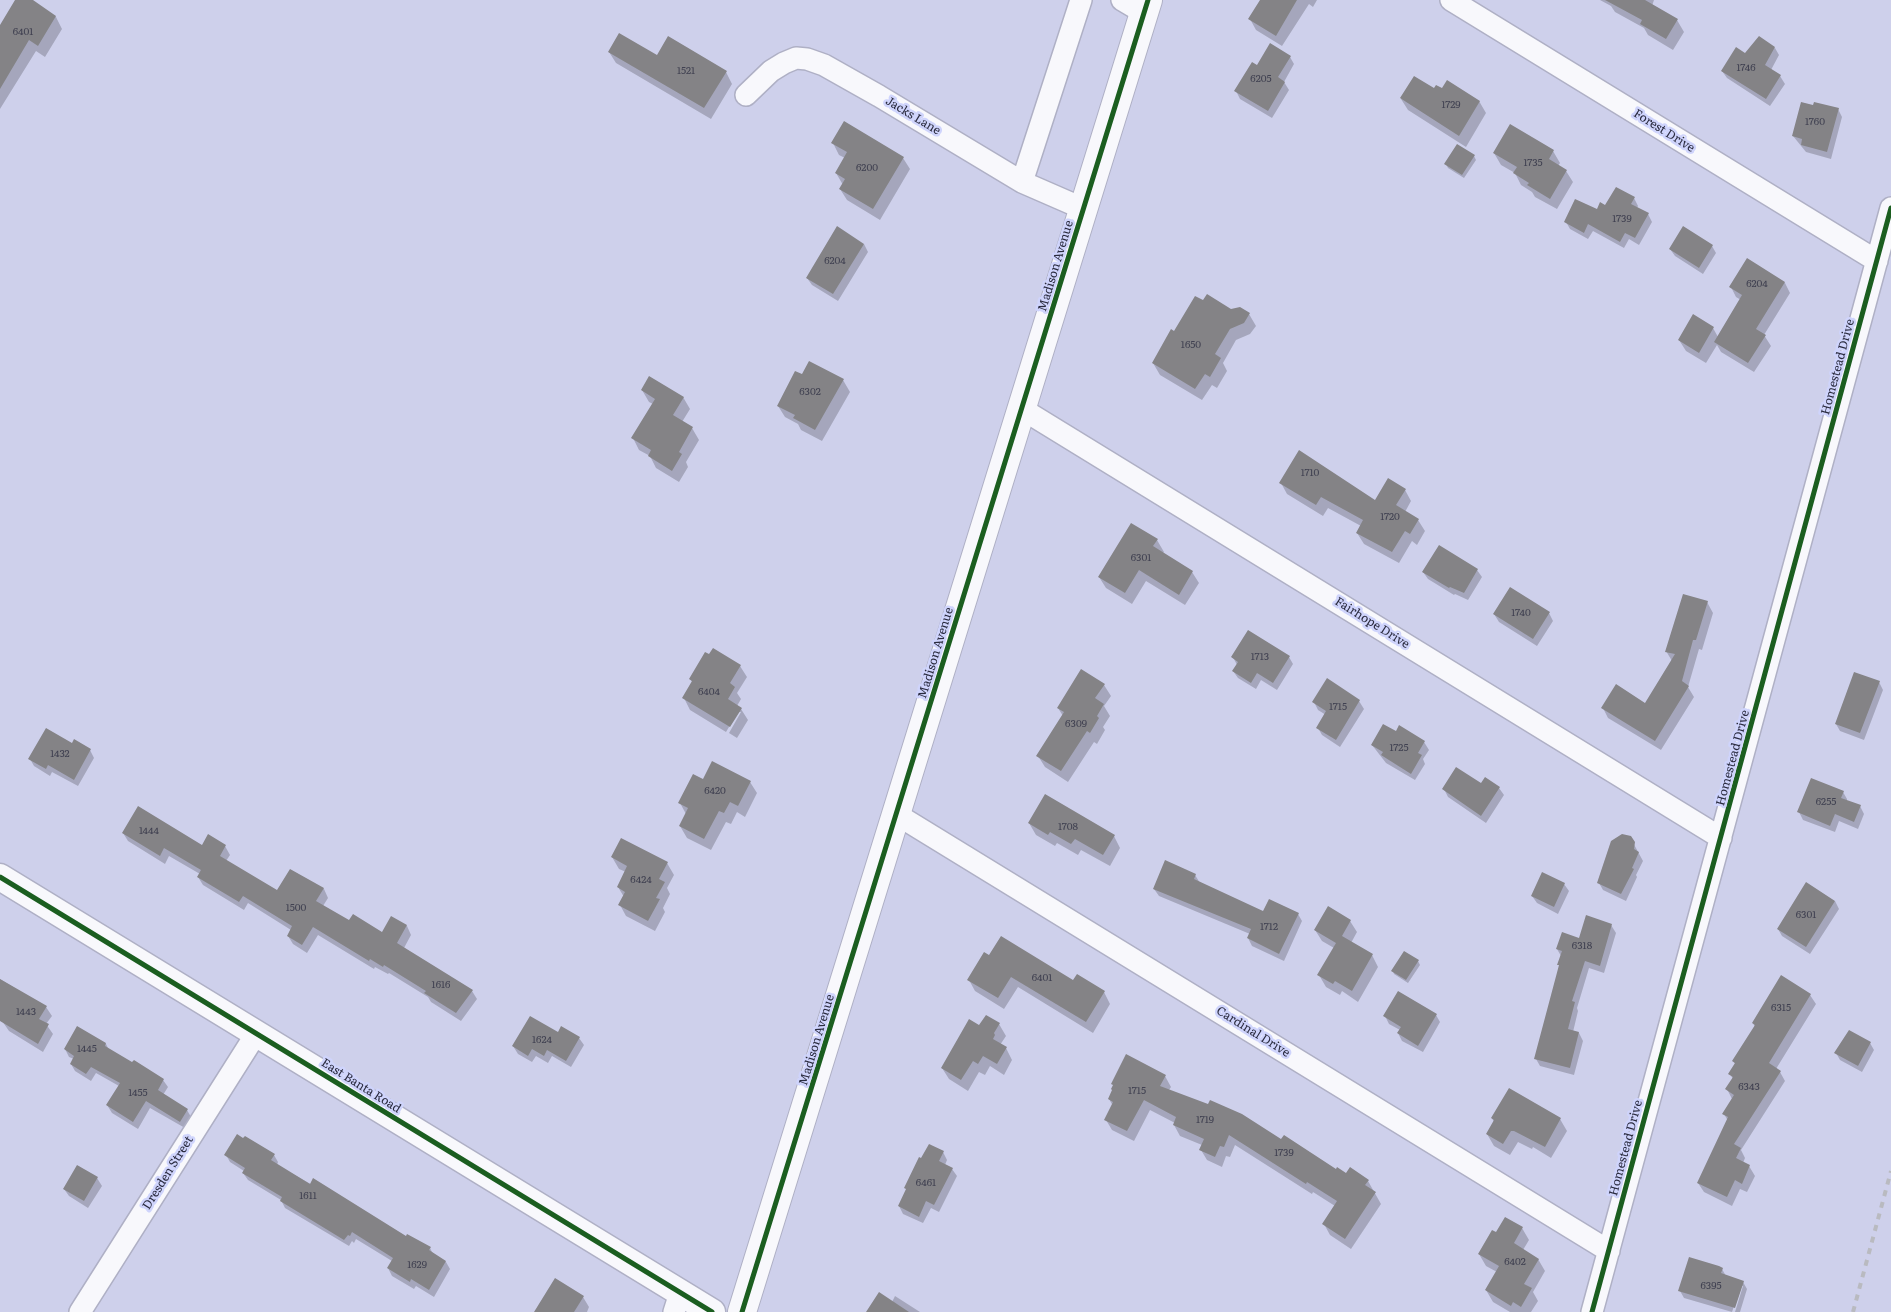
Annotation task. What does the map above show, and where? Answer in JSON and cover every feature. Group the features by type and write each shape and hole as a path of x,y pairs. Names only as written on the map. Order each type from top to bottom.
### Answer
{"main road":[{"name":"Madison Avenue","path":"742,1312 1084,209 1138,4"}],"street":[{"path":"1022,182 1081,0"},
{"name":"Forest Drive","path":"1451,0 1877,262"},
{"name":"Jacks Lane","path":"746,95 772,71 784,63 796,58 808,59 824,65 879,96 1022,182 1084,209"},
{"name":"Homestead Drive","path":"1592,1312 1722,838 1891,208"},
{"name":"Fairhope Drive","path":"1022,409 1722,838"},
{"name":"Cardinal Drive","path":"896,814 1609,1251"},
{"name":"East Banta Road","path":"0,877 256,1034 677,1302 712,1312"},
{"name":"Dresden Street","path":"80,1312 256,1034"}],"building":[{"path":"15,0 33,0 56,16 38,46 29,40 0,89 0,25"},
{"path":"1260,0 1297,0 1276,36 1248,19"},
{"path":"1605,0 1645,0 1678,19 1666,39 1640,24 1642,20"},
{"path":"619,33 657,55 668,36 727,71 704,108 608,52"},
{"path":"1759,36 1775,47 1765,65 1781,75 1766,99 1721,71 1736,47 1745,53"},
{"path":"1270,43 1291,56 1278,77 1285,82 1268,111 1234,91 1252,62 1257,65"},
{"path":"1414,76 1434,88 1436,85 1442,88 1447,80 1480,101 1459,136 1400,98"},
{"path":"1801,102 1813,105 1814,102 1839,108 1827,152 1801,145 1802,139 1792,136"},
{"path":"844,121 904,157 873,209 839,189 845,179 835,173 847,152 831,143"},
{"path":"1510,124 1554,150 1549,159 1567,170 1550,199 1527,185 1529,183 1513,173 1517,167 1493,153"},
{"path":"1457,144 1475,155 1462,175 1444,164"},
{"path":"1616,187 1635,197 1631,204 1649,213 1635,238 1625,233 1620,242 1588,224 1584,233 1564,222 1575,199 1597,209 1600,202 1605,205"},
{"path":"837,226 864,244 833,294 806,278"},
{"path":"1683,226 1713,245 1699,268 1669,249"},
{"path":"1747,258 1785,282 1756,329 1766,335 1748,363 1714,342 1742,295 1729,287"},
{"path":"1207,294 1231,309 1240,307 1250,313 1244,323 1230,329 1215,354 1221,358 1210,377 1205,374 1195,389 1152,363 1171,329 1174,331 1195,296 1203,300"},
{"path":"1693,314 1714,327 1699,353 1678,340"},
{"path":"809,361 844,379 815,430 793,418 795,415 777,406 795,371 802,374"},
{"path":"649,376 684,397 673,415 693,427 679,452 682,454 672,471 648,456 651,450 631,438 655,399 641,390"},
{"path":"1299,450 1375,500 1388,478 1406,489 1396,505 1419,519 1410,534 1405,531 1392,552 1356,533 1363,520 1321,497 1316,505 1279,483"},
{"path":"1131,523 1158,539 1153,546 1193,571 1179,595 1139,570 1125,593 1098,577"},
{"path":"1439,545 1478,569 1464,593 1449,588 1422,572"},
{"path":"1510,587 1550,612 1533,639 1493,614"},
{"path":"1683,594 1708,601 1696,640 1693,640 1682,681 1689,686 1655,741 1601,708 1616,684 1645,703 1675,654 1665,652"},
{"path":"1248,630 1290,656 1273,683 1257,673 1251,683 1232,671 1238,662 1231,657"},
{"path":"713,648 741,665 730,683 735,687 728,699 742,708 730,727 682,698 692,681 689,679 705,652 709,654"},
{"path":"1081,669 1105,684 1095,698 1104,704 1097,716 1099,718 1090,733 1087,731 1061,771 1036,756 1064,712 1057,708"},
{"path":"1854,672 1880,681 1860,733 1835,724"},
{"path":"1327,678 1360,700 1336,740 1316,728 1326,711 1312,702"},
{"path":"1383,724 1396,731 1399,725 1425,741 1418,753 1422,755 1411,774 1381,755 1383,752 1371,745"},
{"path":"46,728 72,743 74,739 91,749 74,780 48,765 46,769 28,759"},
{"path":"712,761 751,781 738,806 730,802 724,813 719,811 704,839 679,826 688,808 678,803 693,774 703,779"},
{"path":"1456,767 1481,783 1485,777 1500,787 1481,816 1442,789"},
{"path":"1811,778 1844,791 1841,798 1861,805 1854,822 1835,814 1830,826 1797,812"},
{"path":"1045,794 1115,835 1103,855 1075,839 1071,844 1050,832 1048,835 1028,823"},
{"path":"138,806 202,845 208,834 226,845 220,856 277,890 290,869 324,888 316,901 349,920 353,914 382,932 391,916 407,925 397,943 473,990 456,1013 424,993 426,991 384,965 383,967 370,959 369,961 313,927 302,945 287,936 292,926 243,896 239,902 197,877 201,870 164,848 160,856 122,833"},
{"path":"1622,834 1631,836 1635,842 1634,849 1639,852 1632,868 1634,869 1621,894 1597,883 1611,841"},
{"path":"621,838 668,862 659,879 665,882 656,898 660,899 648,921 618,905 625,892 617,887 627,866 611,857"},
{"path":"1165,860 1196,874 1194,879 1263,911 1269,899 1299,913 1279,954 1247,938 1251,929 1153,889"},
{"path":"1542,872 1565,883 1554,907 1531,896"},
{"path":"1806,882 1835,901 1806,947 1777,929"},
{"path":"1328,906 1351,920 1342,936 1373,954 1352,991 1335,981 1333,984 1317,975 1336,943 1314,930"},
{"path":"1586,915 1612,924 1600,966 1585,961 1572,1001 1575,1002 1568,1029 1579,1032 1570,1068 1534,1059 1559,965 1557,965 1562,951 1556,949 1562,932 1579,938"},
{"path":"1001,936 1073,980 1077,974 1105,991 1086,1022 1011,977 998,998 967,980 984,952 989,955"},
{"path":"1404,951 1419,960 1406,980 1391,971"},
{"path":"1781,975 1811,994 1769,1063 1781,1071 1734,1144 1741,1148 1736,1158 1750,1165 1742,1184 1735,1180 1727,1197 1697,1183 1728,1117 1722,1114 1734,1095 1725,1089 1733,1077 1728,1074 1735,1063 1732,1061 1755,1025 1752,1023"},
{"path":"0,979 47,1006 39,1019 49,1024 38,1044 0,1021"},
{"path":"1398,991 1437,1014 1418,1046 1397,1033 1401,1027 1383,1016"},
{"path":"986,1015 1000,1023 993,1039 1007,1047 997,1064 983,1056 978,1064 973,1061 961,1080 941,1068 969,1019 979,1025"},
{"path":"530,1016 558,1032 561,1026 580,1037 566,1061 547,1050 544,1056 532,1049 528,1056 512,1046"},
{"path":"77,1026 106,1043 105,1046 132,1062 134,1060 164,1079 158,1090 188,1109 180,1122 146,1101 133,1122 106,1105 120,1083 91,1067 86,1074 70,1064 74,1056 64,1049"},
{"path":"1849,1030 1871,1042 1858,1066 1834,1053"},
{"path":"1126,1054 1166,1075 1160,1086 1208,1104 1210,1100 1242,1114 1281,1139 1284,1135 1336,1169 1337,1167 1346,1173 1350,1167 1369,1180 1365,1185 1376,1192 1345,1239 1322,1224 1337,1201 1307,1182 1306,1184 1229,1135 1224,1147 1220,1146 1215,1157 1199,1150 1204,1139 1173,1125 1176,1117 1144,1100 1127,1131 1104,1120 1113,1102 1108,1099 1113,1085 1111,1084"},
{"path":"1509,1088 1561,1118 1545,1147 1514,1131 1511,1131 1503,1144 1486,1134 1494,1120 1491,1118"},
{"path":"237,1134 243,1138 245,1136 275,1154 271,1160 310,1184 313,1178 406,1236 407,1234 431,1247 429,1250 446,1261 429,1290 411,1279 410,1282 387,1268 393,1258 352,1232 344,1240 280,1201 282,1197 242,1173 245,1168 224,1155"},
{"path":"929,1144 944,1151 939,1161 953,1168 934,1205 926,1201 919,1217 898,1206 906,1189 904,1188 919,1157 921,1158"},
{"path":"77,1165 98,1177 84,1201 63,1189"},
{"path":"1505,1217 1523,1227 1514,1243 1539,1259 1524,1284 1532,1288 1521,1307 1513,1302 1511,1306 1485,1290 1499,1266 1478,1254 1492,1230 1496,1232"},
{"path":"1689,1257 1719,1266 1723,1268 1721,1273 1744,1281 1735,1308 1678,1291"},
{"path":"555,1278 584,1296 574,1312 534,1312"},
{"path":"879,1292 909,1312 866,1312"}],"railway":[{"path":"1853,1312 1891,1171"}],"cycle path":[{"path":"742,1312 1148,0"},
{"path":"1592,1312 1891,208"},
{"path":"0,877 712,1312"}]}
